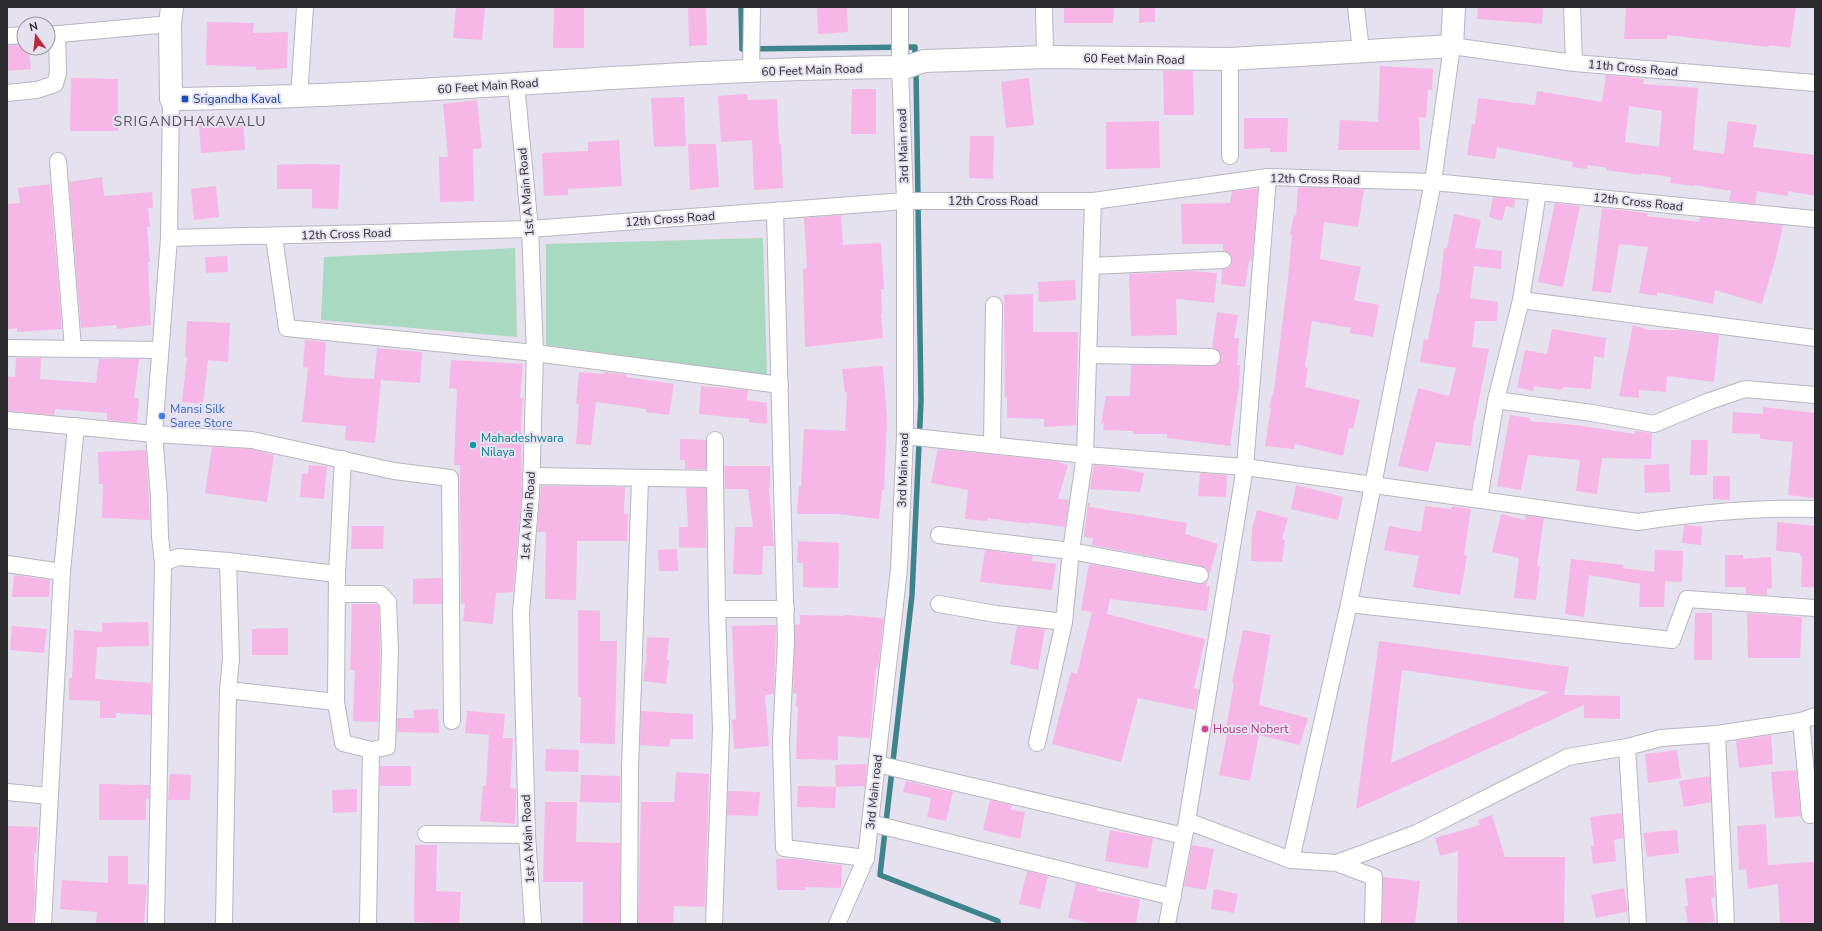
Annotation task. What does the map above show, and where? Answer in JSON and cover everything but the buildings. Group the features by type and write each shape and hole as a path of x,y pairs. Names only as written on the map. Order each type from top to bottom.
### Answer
{"street":[{"path":"299,97 305,7"},
{"path":"751,65 752,7"},
{"name":"3rd Main road","path":"837,924 866,858 899,570 908,436 905,201 908,63 900,38 900,7"},
{"path":"1044,7 1045,57"},
{"path":"1356,7 1361,51"},
{"path":"1291,860 1349,604 1433,182 1452,46 1454,7"},
{"path":"1572,7 1574,63"},
{"path":"56,34 171,15 168,238 154,434 159,497 160,538 164,563 156,924"},
{"name":"60 Feet Main Road","path":"171,99 299,97 516,84 751,65 908,63 1045,57 1230,59 1452,46"},
{"name":"11th Cross Road","path":"1452,46 1574,63 1815,83"},
{"path":"7,93 37,90 55,84 58,73 56,56"},
{"path":"1230,59 1230,156"},
{"name":"1st A Main Road","path":"516,84 530,229 536,353 531,476 521,613 527,835 533,924"},
{"path":"58,161 73,348"},
{"path":"1167,924 1185,828 1245,467 1268,177"},
{"name":"12th Cross Road","path":"168,238 274,237 530,229 775,212 905,201 1093,201 1268,177 1433,182 1815,219"},
{"path":"1478,499 1496,400 1521,300 1538,192"},
{"path":"1037,743 1064,622 1071,551 1085,455 1093,201"},
{"path":"775,212 786,609 781,741 784,848 866,858"},
{"path":"274,237 287,328 536,353 780,386"},
{"path":"1091,266 1223,260"},
{"path":"1521,300 1815,338"},
{"path":"992,445 994,305"},
{"path":"7,348 159,350"},
{"path":"1088,355 1212,357"},
{"path":"1496,400 1592,413 1654,424 1707,402 1745,389 1815,395"},
{"path":"7,420 154,434 252,440 394,471 450,478 452,721"},
{"path":"43,924 62,572 76,426"},
{"path":"908,436 1085,455 1245,467 1638,522 1700,512 1793,508 1815,509"},
{"path":"714,440 721,729 714,924"},
{"path":"337,594 380,594 388,602 390,650 387,747 371,750 343,743 336,702 337,574 343,459"},
{"path":"531,476 640,479 715,479"},
{"path":"629,924 630,768 640,479"},
{"path":"939,535 1071,551 1200,575"},
{"path":"164,563 178,557 228,561 337,574"},
{"path":"224,924 228,690 231,659 228,561"},
{"path":"7,564 62,572"},
{"path":"1349,604 1672,640 1687,599 1815,608"},
{"path":"940,604 996,614 1064,622"},
{"path":"717,609 786,609"},
{"path":"228,690 336,702"},
{"path":"1337,863 1417,833 1568,757 1627,747 1661,738 1717,734 1808,718 1810,815"},
{"path":"1717,734 1726,924"},
{"path":"1627,747 1638,924"},
{"path":"368,924 371,750"},
{"path":"877,764 1185,828 1291,860 1337,863 1374,877 1373,924"},
{"path":"7,792 50,796"},
{"path":"870,823 1172,897"},
{"path":"426,834 527,835"}],"green space":[{"path":"763,238 767,376 546,345 546,244"},
{"path":"515,248 517,337 321,320 324,257"}],"waterway":[{"path":"741,7 742,49 915,47 915,59"},
{"path":"916,70 921,401 912,595 880,875 998,921 998,924"}],"place":[{"name":"Srigandha Kaval","path":"185,99"},
{"name":"Mansi Silk Saree Store","path":"162,416"},
{"name":"Mahadeshwara Nilaya","path":"473,445"},
{"name":"House Nobert","path":"1205,729"}],"district":[{"name":"SRIGANDHAKAVALU","path":"190,121"}]}
